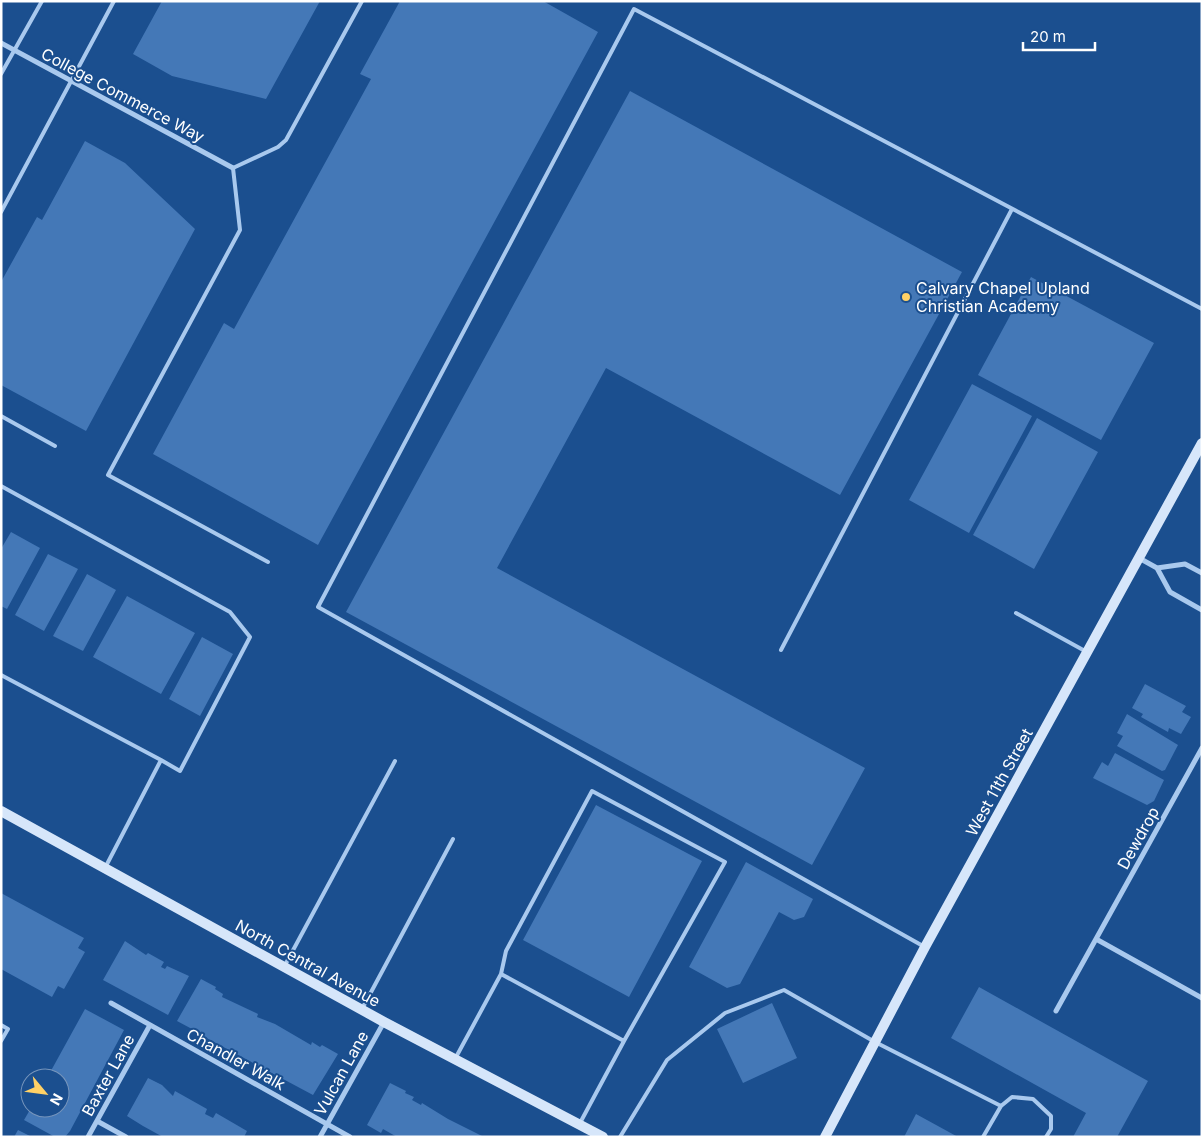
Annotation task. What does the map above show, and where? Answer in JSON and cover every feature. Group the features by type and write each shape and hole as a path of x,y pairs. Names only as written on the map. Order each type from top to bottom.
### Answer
{"street":[{"name":"College Commerce Way","path":"1,43 233,168"},
{"name":"West 11th Street","path":"825,1137 925,946 1202,443"},
{"path":"1139,558 1157,568 1170,592 1201,609"},
{"path":"1157,568 1185,564 1202,573"},
{"name":"Dewdrop","path":"1056,1011 1202,748"},
{"name":"North Central Avenue","path":"1,811 384,1022 603,1137"},
{"path":"1096,939 1202,998"},
{"name":"Chandler Walk","path":"111,1004 350,1137"},
{"name":"Vulcan Lane","path":"320,1137 384,1022"},
{"name":"Baxter Lane","path":"88,1137 150,1025"},
{"path":"96,1121 126,1137"}],"lane":[{"path":"1,74 42,1"},
{"path":"1,212 114,1"},
{"path":"268,562 108,475 240,230 233,168 278,147 286,140 362,1"},
{"path":"925,946 318,607 634,9 1202,309"},
{"path":"781,650 1012,209"},
{"path":"1,416 55,446"},
{"path":"1,486 230,612 250,636 180,771 1,675"},
{"path":"1016,613 1087,652"},
{"path":"105,868 161,760"},
{"path":"284,967 395,761"},
{"path":"455,1059 501,974 506,951 592,791 725,862 579,1124"},
{"path":"362,1009 453,839"},
{"path":"501,974 624,1041"},
{"path":"620,1137 667,1060 725,1013 784,990 875,1042 1000,1106"},
{"path":"1,1025 8,1029 1,1041"},
{"path":"983,1137 1000,1106 1012,1097 1033,1098 1051,1116 1051,1128 1046,1137"}],"building":[{"path":"162,1 320,1 266,99 172,76 133,54"},
{"path":"400,1 543,1 598,32 318,545 153,454 224,323 234,329 371,79 360,74"},
{"path":"630,91 962,272 840,495 606,368 497,568 865,768 812,865 346,612"},
{"path":"85,141 125,163 195,229 86,431 1,385 1,282 37,217 42,220"},
{"path":"1031,277 1154,343 1101,440 978,375"},
{"path":"972,384 1032,416 969,533 909,500"},
{"path":"1037,418 1098,452 1034,569 973,535"},
{"path":"11,532 40,548 7,609 1,606 1,549"},
{"path":"48,554 78,569 44,631 15,615"},
{"path":"87,574 116,590 83,651 53,636"},
{"path":"127,596 195,633 161,694 93,657"},
{"path":"202,637 233,654 200,716 169,699"},
{"path":"1145,684 1186,706 1182,712 1191,717 1181,734 1169,728 1168,732 1141,717 1143,714 1132,708"},
{"path":"1127,714 1178,745 1165,770 1162,771 1117,746 1123,736 1117,733"},
{"path":"1115,753 1164,780 1154,801 1147,805 1093,778 1102,762 1108,766"},
{"path":"596,805 702,861 629,997 523,940"},
{"path":"746,862 813,899 804,917 794,920 779,912 740,984 727,988 689,967"},
{"path":"1,893 84,938 78,948 85,952 64,989 58,986 52,997 1,969"},
{"path":"125,941 146,955 148,953 164,962 161,967 165,969 167,966 189,976 168,1015 103,980"},
{"path":"201,979 216,987 215,989 223,994 222,997 258,1014 257,1017 275,1024 311,1045 312,1042 320,1047 322,1045 338,1054 313,1095 177,1021"},
{"path":"979,987 1148,1081 1117,1137 1073,1137 1086,1113 951,1038"},
{"path":"772,1003 797,1058 743,1083 717,1029"},
{"path":"85,1009 124,1030 65,1137 55,1137 24,1120 25,1118 70,1118 70,1068 53,1068"},
{"path":"148,1078 162,1085 173,1096 175,1091 207,1109 205,1114 213,1118 216,1113 247,1131 244,1137 163,1137 143,1126 127,1116"},
{"path":"390,1083 414,1097 412,1100 421,1105 422,1103 448,1119 484,1137 397,1137 383,1129 381,1133 367,1125"},
{"path":"916,1114 958,1137 904,1137"},
{"path":"18,1130 32,1137 14,1137"}],"place":[{"name":"Calvary Chapel Upland Christian Academy","path":"906,297"}]}
